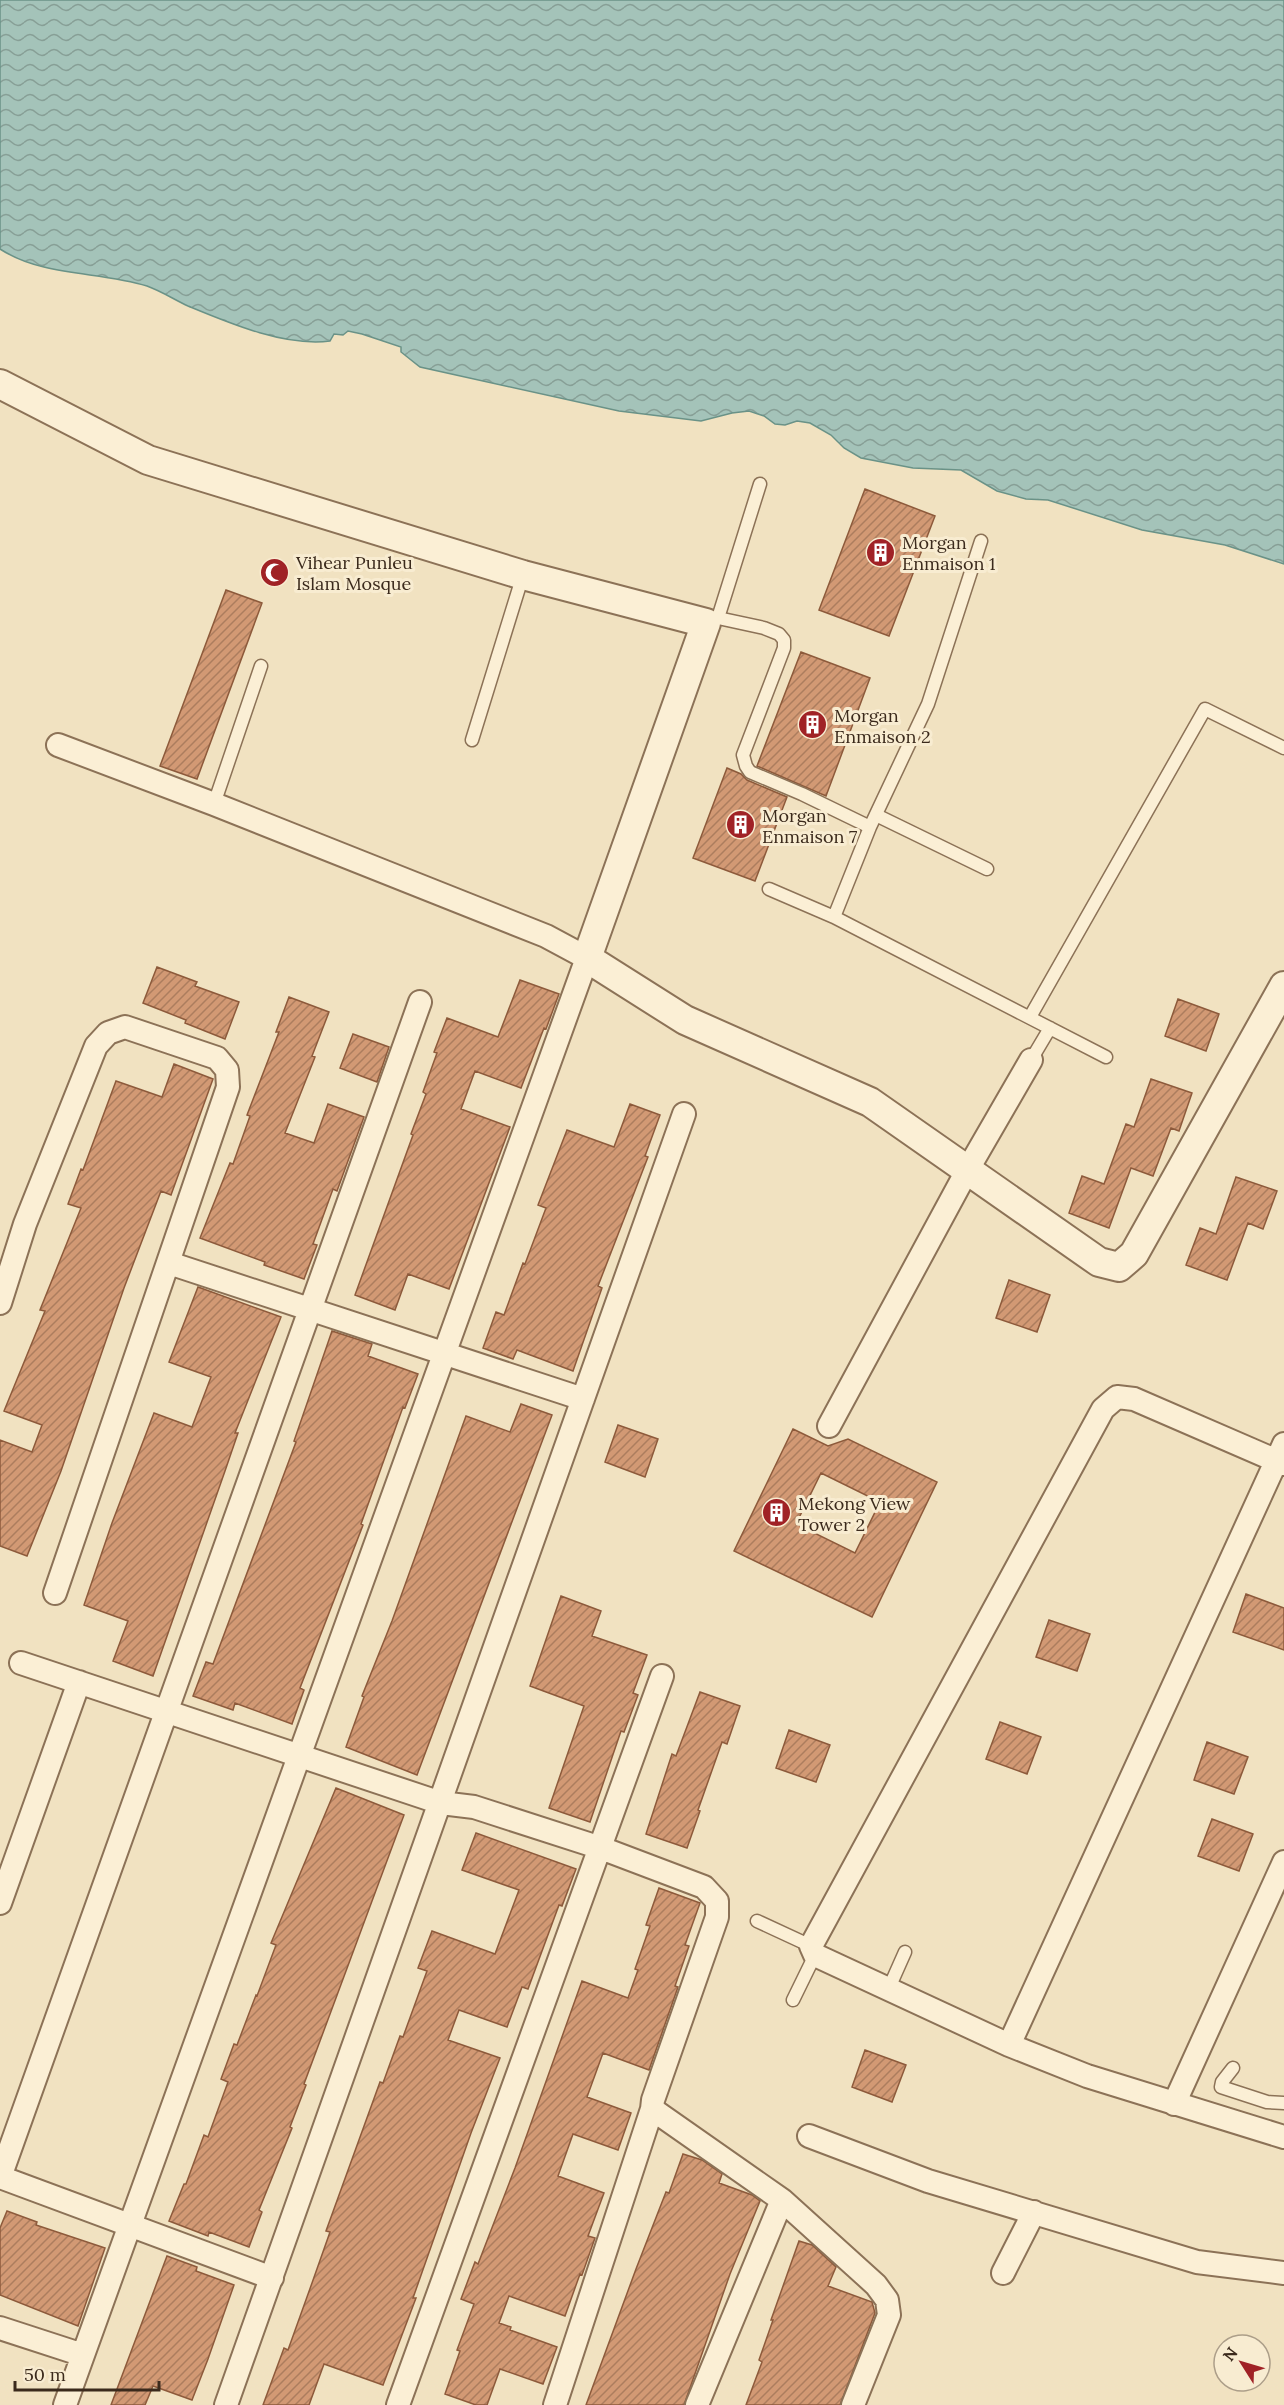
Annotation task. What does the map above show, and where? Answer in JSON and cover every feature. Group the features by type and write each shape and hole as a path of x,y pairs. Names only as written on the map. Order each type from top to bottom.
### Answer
{"street":[{"path":"0,384 147,460 523,575 712,621 587,958 65,2405"},
{"path":"58,745 214,804 546,936 587,958 685,1020 870,1102 1100,1262 1119,1267 1134,1254 1284,986"},
{"path":"272,2278 0,2177 420,1002"},
{"path":"0,1303 26,1224 96,1046 108,1033 125,1027 217,1058 227,1070 228,1087 55,1593"},
{"path":"829,1426 968,1169 1031,1060"},
{"path":"226,2405 684,1114"},
{"path":"168,1263 583,1399"},
{"path":"1009,2044 1282,1456 1134,1399 1117,1397 1103,1409 813,1950 1009,2044 1087,2076 1284,2137"},
{"path":"21,1663 441,1803 474,1807 601,1848 704,1887 717,1901 717,1917 652,2100 652,2109 555,2405"},
{"path":"398,2405 662,1676"},
{"path":"0,1903 79,1682"},
{"path":"1174,2104 1284,1862"},
{"path":"652,2109 782,2199 876,2285 887,2300 890,2314 853,2405"},
{"path":"809,2136 928,2181 1197,2262 1284,2273"},
{"path":"697,2405 782,2199"},
{"path":"1003,2273 1034,2212"},
{"path":"0,2328 83,2355"}],"lane":[{"path":"760,484 712,621 764,628 779,634 784,640 784,648 743,755 746,766 750,772 870,827"},
{"path":"834,917 870,827 928,704 981,541"},
{"path":"472,740 523,575"},
{"path":"214,804 261,666"},
{"path":"1030,1017 1205,709 1284,748"},
{"path":"876,814 987,869"},
{"path":"769,889 834,917 1106,1057"},
{"path":"1031,1060 1050,1028"},
{"path":"757,1921 813,1950 793,2000"},
{"path":"889,1988 905,1952"},
{"path":"1233,2068 1222,2082 1221,2087 1267,2102 1284,2103"}],"water":[{"path":"0,0 1284,0 1284,564 1225,545 1142,530 1048,500 1026,499 997,491 961,470 913,468 861,458 844,448 831,435 810,423 797,421 785,425 775,424 764,416 749,411 701,421 619,411 420,367 401,352 401,347 362,334 348,331 343,335 334,334 330,341 313,342 276,337 188,306 147,286 53,269 17,258 0,249"}],"building":[{"name":"Morgan Enmaison 1","path":"865,489 935,516 889,636 819,610"},
{"path":"226,590 262,603 197,779 160,766"},
{"name":"Morgan Enmaison 2","path":"801,652 870,678 826,796 757,766"},
{"name":"Morgan Enmaison 7","path":"727,768 741,774 747,780 787,797 755,881 693,858"},
{"path":"157,967 197,982 195,986 239,1002 225,1039 143,1003"},
{"path":"520,980 559,994 521,1088 475,1071 461,1109 510,1127 449,1289 408,1274 395,1310 355,1295 413,1135 411,1134 426,1094 423,1092 437,1053 434,1052 447,1018 498,1037"},
{"path":"289,997 329,1012 312,1056 315,1057 285,1133 314,1143 328,1104 364,1117 337,1191 333,1189 313,1244 317,1245 304,1279 200,1238 230,1163 233,1164 250,1116 247,1115 279,1032 276,1032"},
{"path":"1178,999 1219,1014 1206,1051 1165,1036"},
{"path":"353,1034 389,1047 377,1082 340,1068"},
{"path":"174,1064 213,1079 171,1195 161,1191 124,1288 61,1471 27,1556 0,1546 0,1440 32,1452 42,1425 4,1411 45,1311 40,1310 81,1208 68,1204 116,1081 162,1097"},
{"path":"1151,1079 1192,1093 1179,1131 1171,1128 1153,1176 1131,1168 1109,1228 1069,1213 1082,1176 1104,1184 1126,1124 1134,1127"},
{"path":"630,1104 660,1115 645,1156 648,1157 598,1286 602,1288 573,1371 517,1350 513,1359 483,1348 496,1312 504,1315 523,1263 525,1264 546,1208 538,1205 567,1130 614,1147"},
{"path":"1236,1177 1277,1191 1263,1229 1248,1223 1227,1280 1186,1265 1200,1228 1216,1234"},
{"path":"1009,1280 1050,1295 1037,1332 996,1318"},
{"path":"198,1287 281,1317 235,1433 238,1433 153,1676 113,1661 128,1621 84,1605 154,1413 192,1427 211,1377 169,1362"},
{"path":"332,1331 372,1344 368,1356 418,1374 405,1408 403,1407 361,1524 363,1525 300,1688 304,1690 292,1724 235,1703 233,1710 193,1696 206,1662 213,1664 296,1442 294,1441"},
{"path":"521,1404 552,1415 417,1775 346,1747 364,1697 362,1696 392,1621 466,1416 510,1432"},
{"path":"618,1425 658,1439 645,1477 605,1462"},
{"name":"Mekong View Tower 2","path":"793,1429 828,1446 848,1439 937,1482 872,1617 734,1551","holes":["821,1473 880,1502 855,1553 796,1524"]},
{"path":"1246,1594 1284,1608 1284,1650 1233,1632"},
{"path":"561,1596 601,1611 592,1636 647,1655 633,1693 638,1695 624,1732 621,1731 590,1822 549,1808 584,1706 530,1686"},
{"path":"1049,1620 1090,1634 1077,1671 1036,1657"},
{"path":"700,1692 740,1706 727,1744 722,1742 687,1848 646,1834 672,1754 676,1756"},
{"path":"1000,1722 1041,1737 1027,1774 986,1759"},
{"path":"789,1730 830,1745 816,1782 776,1768"},
{"path":"1207,1742 1248,1757 1234,1794 1194,1780"},
{"path":"336,1788 404,1815 304,2084 306,2085 290,2127 292,2128 259,2210 262,2212 249,2247 209,2232 208,2236 169,2221 204,2135 208,2137 228,2082 221,2079 234,2044 237,2045 276,1945 271,1943"},
{"path":"1212,1819 1253,1834 1239,1871 1198,1856"},
{"path":"476,1833 576,1869 562,1906 559,1905 528,1989 522,1987 507,2027 459,2010 448,2040 500,2058 471,2133 413,2298 416,2298 383,2385 324,2364 309,2405 263,2405 284,2348 288,2350 330,2232 326,2231 380,2082 383,2083 400,2036 403,2037 427,1971 418,1968 432,1931 495,1954 519,1890 462,1870"},
{"path":"659,1888 700,1903 685,1945 689,1946 675,1986 678,1987 649,2070 603,2053 587,2097 631,2113 618,2150 573,2134 558,2176 604,2193 588,2236 595,2238 582,2275 580,2274 565,2316 509,2296 499,2323 511,2327 510,2330 557,2347 543,2384 500,2369 487,2405 476,2405 445,2394 460,2351 457,2350 474,2304 461,2299 475,2262 478,2264 515,2168 582,1981 628,1998 650,1926 646,1925"},
{"path":"865,2050 906,2065 892,2102 852,2087"},
{"path":"683,2154 702,2160 722,2174 719,2183 752,2195 760,2201 730,2274 684,2405 586,2405 636,2269"},
{"path":"7,2211 37,2222 36,2225 105,2248 78,2326 0,2295 0,2228"},
{"path":"799,2241 812,2245 836,2267 828,2286 872,2302 875,2313 840,2405 746,2405 762,2362 759,2360 773,2320 771,2320"},
{"path":"167,2256 197,2267 196,2271 234,2285 208,2359 192,2400 153,2386 145,2405 111,2405"}],"place":[{"name":"Morgan Enmaison 1","path":"881,552"},
{"name":"Vihear Punleu Islam Mosque","path":"275,572"},
{"name":"Morgan Enmaison 2","path":"813,725"},
{"name":"Morgan Enmaison 7","path":"741,825"},
{"name":"Mekong View Tower 2","path":"777,1513"}]}
